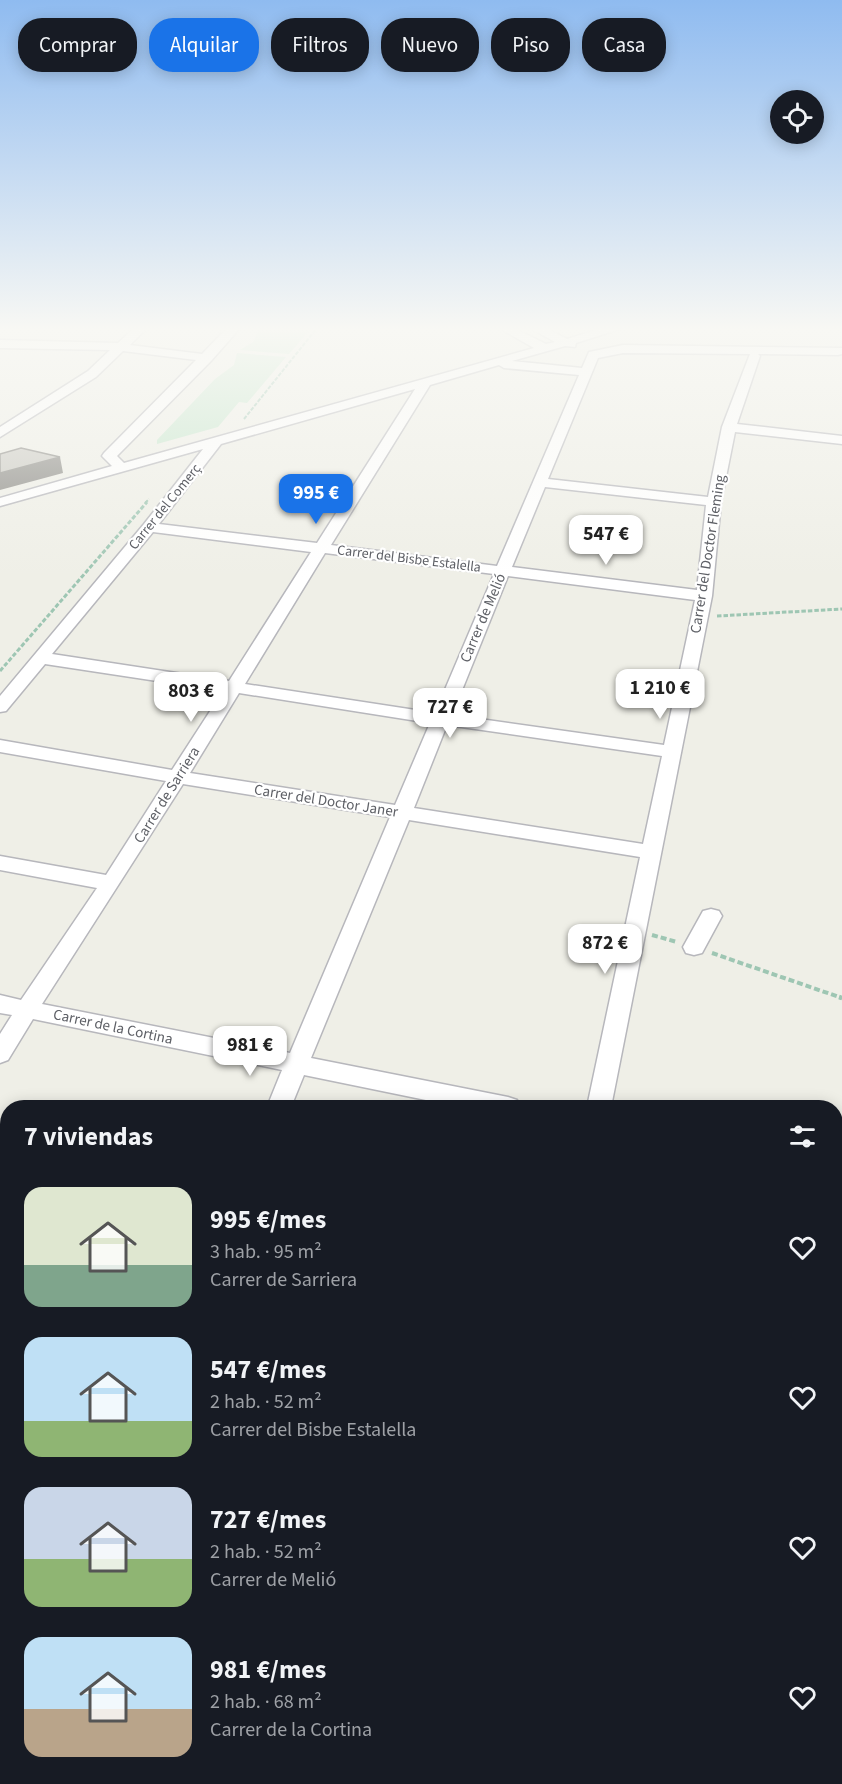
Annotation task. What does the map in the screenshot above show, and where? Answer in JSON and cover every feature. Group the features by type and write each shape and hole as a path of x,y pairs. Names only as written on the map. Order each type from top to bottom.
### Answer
{"street":[{"path":"0,433 34,411"},
{"path":"121,467 109,456 154,411"},
{"path":"2,499 319,411"},
{"name":"Carrer de Sarriera","path":"0,1054 27,1009 111,883 407,411"},
{"name":"Carrer de Melió","path":"282,1100 570,411"},
{"name":"Carrer del Doctor Fleming","path":"600,1100 704,596 714,502 729,427 735,411"},
{"path":"729,427 842,440"},
{"name":"Carrer del Comerç","path":"0,707 224,438"},
{"path":"540,482 714,502"},
{"name":"Carrer del Bisbe Estalella","path":"149,527 704,596"},
{"path":"42,658 672,752"},
{"name":"Carrer del Doctor Janer","path":"0,746 178,777 652,852"},
{"path":"0,863 111,883"},
{"path":"694,947 711,916"},
{"name":"Carrer de la Cortina","path":"0,1004 473,1100"}],"path":[{"path":"224,438 247,411"},
{"name":"Carrer del Comerç","path":"0,671 149,499"},
{"path":"700,616 842,609"},
{"path":"635,930 694,947 842,998"}],"green space":[{"path":"184,411 231,411 218,427 157,444 157,440"}],"building":[{"path":"21,448 60,457 0,473 0,454"}]}
